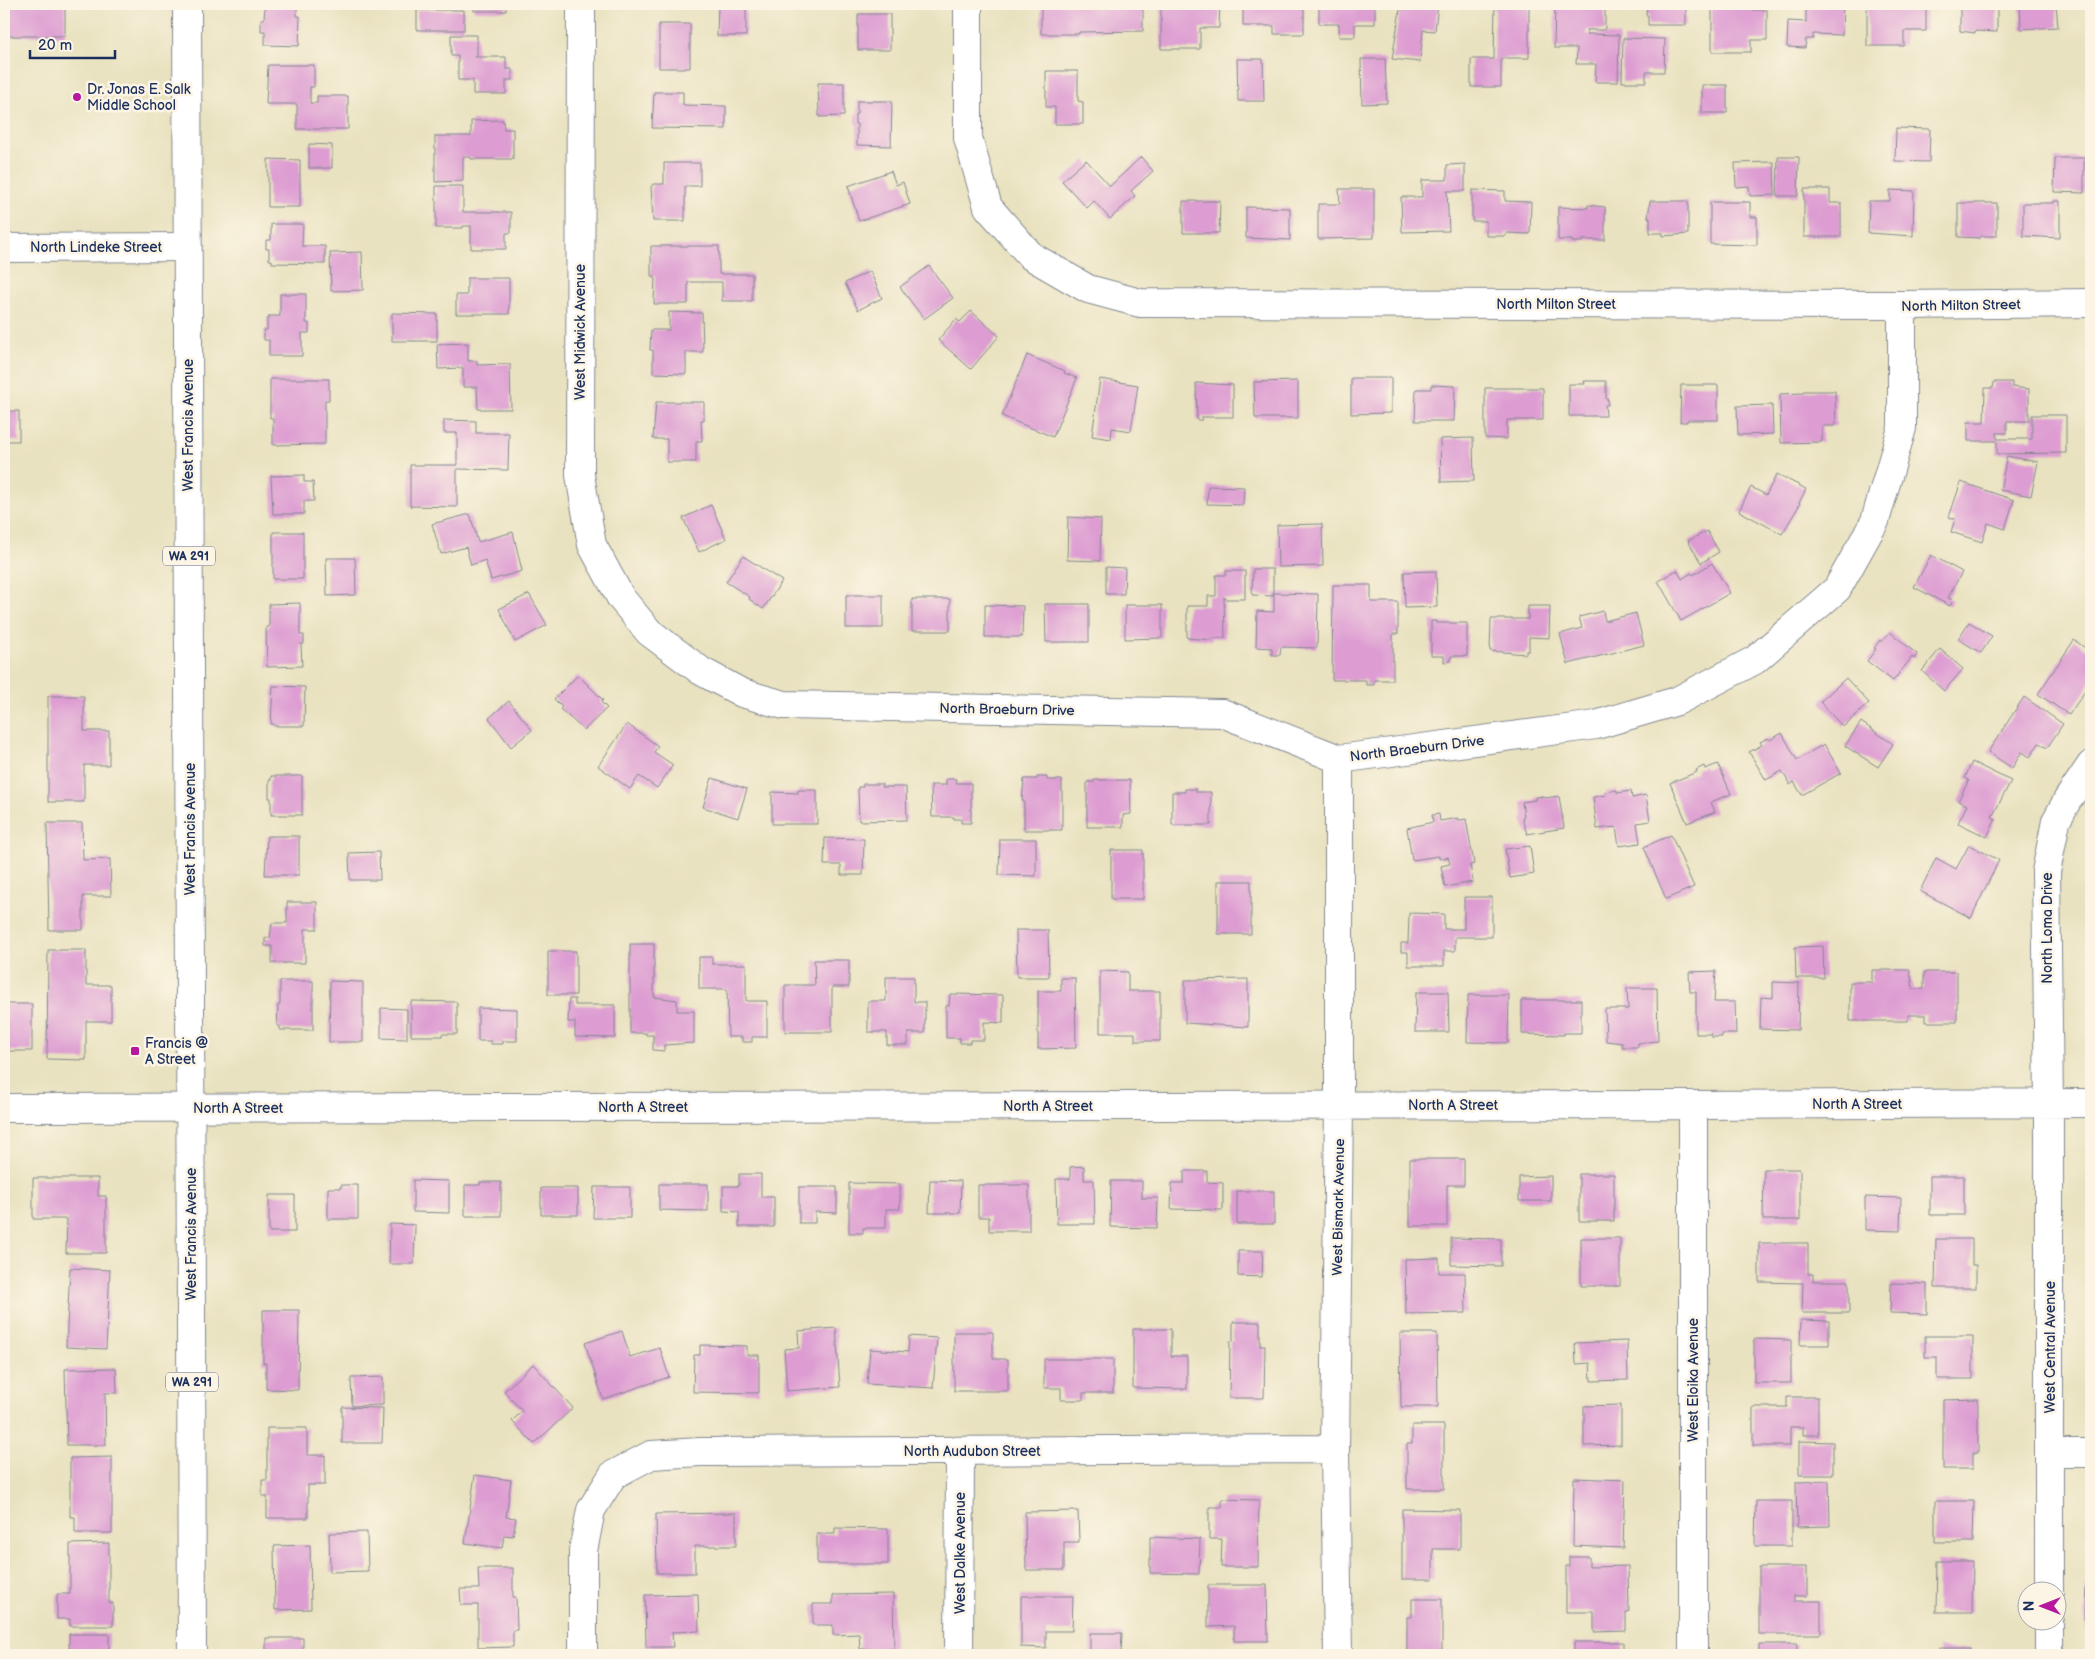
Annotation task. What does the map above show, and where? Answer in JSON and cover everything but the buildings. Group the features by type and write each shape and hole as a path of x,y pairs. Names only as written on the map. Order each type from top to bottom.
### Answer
{"street":[{"name":"West Francis Avenue","path":"187,4 192,1655"},
{"name":"West Midwick Avenue","path":"581,4 580,475 592,546 621,598 656,638"},
{"name":"North Milton Street","path":"968,4 968,138 988,207 1031,256 1088,289 1140,303 1902,305 2091,303"},
{"name":"North Lindeke Street","path":"4,248 187,248"},
{"name":"North Braeburn Drive","path":"656,638 701,671 742,693 784,705 1222,713 1339,758 1596,725 1676,701 1755,660 1837,589 1875,521 1902,428 1902,305"},
{"name":"West Bismark Avenue","path":"1338,1655 1335,1449 1339,1105 1339,758"},
{"name":"North Loma Drive","path":"2049,1103 2046,872 2056,821 2091,765"},
{"name":"West Central Avenue","path":"2049,1103 2049,1582"},
{"name":"North A Street","path":"4,1108 2091,1103"},
{"name":"West Eloika Avenue","path":"1692,1105 1693,1655"},
{"name":"North Audubon Street","path":"582,1655 583,1551 591,1510 613,1475 651,1455 700,1452 1335,1449"},
{"name":"West Dalke Avenue","path":"959,1655 960,1451"},
{"path":"2050,1453 2091,1453"},
{"path":"2049,1632 2049,1655"}],"place":[{"name":"Dr. Jonas E. Salk Middle School","path":"77,97"},
{"name":"Francis @ A Street","path":"135,1051"}]}
